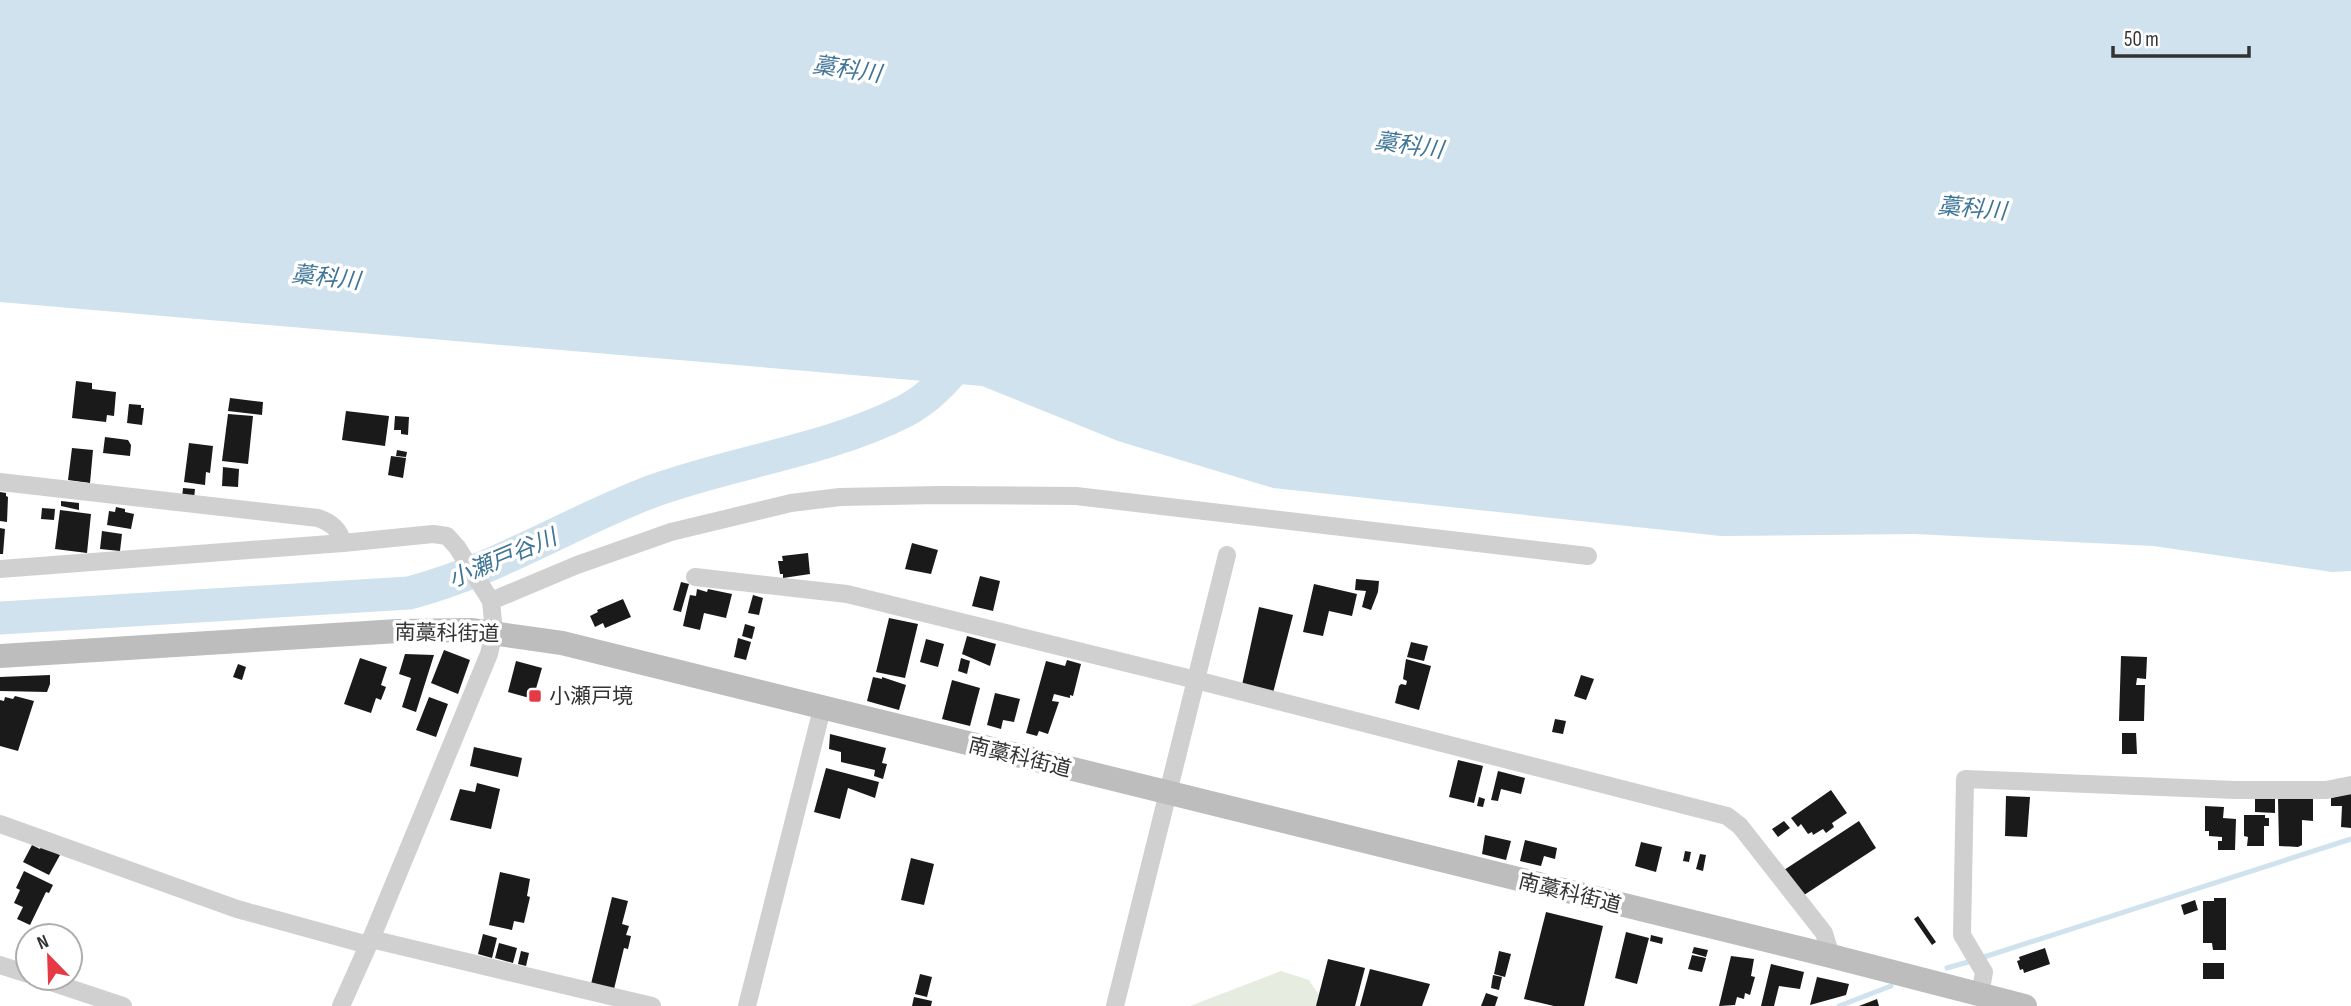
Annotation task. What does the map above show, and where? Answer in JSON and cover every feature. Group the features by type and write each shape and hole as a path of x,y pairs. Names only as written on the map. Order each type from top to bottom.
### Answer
{"main road":[{"name":"南藁科街道","path":"0,656 398,631 471,629 562,643 2025,1006"}],"street":[{"path":"0,482 318,518 332,524 341,534 344,543"},
{"path":"491,601 577,565 671,533 791,503 840,498 939,495 1076,496 1588,556"},
{"path":"0,569 433,534 447,536 457,547 491,601 494,632 489,653 341,1006"},
{"path":"1115,1006 1227,555"},
{"path":"695,577 847,594 1727,816 1740,826 1824,933 1831,956"},
{"path":"747,1006 822,709"},
{"path":"1980,995 1984,972 1962,935 1965,779 2235,790 2326,790 2351,785"},
{"path":"0,824 237,909 652,1006"},
{"path":"81,992 123,1006"}],"shaded area":[{"path":"1281,971 1309,980 1326,1006 1190,1006"}],"water":[{"name":"藁科川","path":"0,0 2351,0 2351,571 2332,572 2153,546 1915,534 1721,536 1273,488 1118,441 982,386 0,302"}],"building":[{"path":"76,381 92,383 92,389 116,392 114,416 107,415 106,422 72,418"},
{"path":"230,398 263,402 262,415 228,411"},
{"path":"129,404 141,405 141,408 144,408 142,425 127,423"},
{"path":"346,411 389,416 385,446 342,440"},
{"path":"228,414 253,416 248,464 222,461"},
{"path":"395,416 409,417 408,435 401,434 401,430 394,430"},
{"path":"105,437 128,440 131,445 130,456 103,453"},
{"path":"189,443 213,446 210,473 206,472 205,485 184,482"},
{"path":"72,448 93,450 90,483 68,480"},
{"path":"397,450 407,452 406,457 396,456"},
{"path":"391,456 406,458 403,478 388,475"},
{"path":"223,467 239,469 238,487 222,486"},
{"path":"183,488 195,489 194,499 182,498"},
{"path":"0,492 6,493 8,497 7,522 0,521"},
{"path":"61,501 79,503 79,510 61,506"},
{"path":"116,507 134,514 131,529 107,525 109,511 115,512"},
{"path":"42,508 55,509 54,520 41,519"},
{"path":"60,510 91,514 87,553 55,549"},
{"path":"0,528 5,529 3,554 0,554"},
{"path":"102,531 122,534 120,551 100,549"},
{"path":"912,543 938,550 931,574 905,569"},
{"path":"808,553 810,574 783,578 778,561 783,561 782,556"},
{"path":"980,576 1000,581 993,611 972,606"},
{"path":"1356,579 1379,581 1371,610 1362,607 1366,591 1355,590"},
{"path":"681,582 689,584 681,612 673,610"},
{"path":"1314,584 1357,594 1352,616 1329,611 1323,636 1303,632"},
{"path":"697,589 732,594 726,618 704,613 700,630 683,626 690,595 696,596"},
{"path":"753,595 763,598 759,615 748,613"},
{"path":"623,599 631,617 605,628 603,623 595,627 590,616 598,612 597,610"},
{"path":"1259,607 1293,615 1273,693 1242,685"},
{"path":"889,618 918,624 905,678 876,672"},
{"path":"745,624 755,627 752,639 742,636"},
{"path":"967,636 996,644 990,666 962,654"},
{"path":"738,638 751,642 746,660 734,657"},
{"path":"926,639 944,644 938,667 920,662"},
{"path":"1411,642 1428,646 1424,661 1407,657"},
{"path":"444,650 470,660 458,694 431,683"},
{"path":"405,654 434,655 416,712 402,707 411,678 399,674"},
{"path":"2121,656 2147,657 2146,679 2137,678 2136,685 2145,685 2144,721 2119,721"},
{"path":"360,658 387,667 381,685 386,687 381,700 376,698 371,713 344,704"},
{"path":"961,658 970,661 967,674 958,671"},
{"path":"1406,659 1431,666 1419,710 1395,703 1399,686 1406,685 1407,681 1403,679"},
{"path":"1067,660 1081,664 1073,696 1070,695 1070,698 1054,694 1052,701 1059,702 1048,734 1039,731 1037,736 1026,733 1046,661 1065,666"},
{"path":"516,661 542,668 533,699 508,692"},
{"path":"238,664 246,667 242,680 233,677"},
{"path":"50,675 47,692 0,691 0,677"},
{"path":"1581,675 1594,679 1586,700 1574,696"},
{"path":"873,677 882,677 906,685 899,710 867,701"},
{"path":"952,680 980,688 970,726 942,719"},
{"path":"995,693 1020,699 1014,722 1003,720 1001,729 987,725"},
{"path":"15,696 34,701 18,751 0,746 0,700 4,701 5,697 13,699"},
{"path":"429,697 448,704 436,737 416,730"},
{"path":"1555,719 1566,721 1563,734 1552,732"},
{"path":"2122,733 2136,733 2137,754 2122,754"},
{"path":"830,734 886,748 882,763 887,764 883,779 874,776 875,770 841,762 841,752 829,749"},
{"path":"474,747 522,758 518,777 470,766"},
{"path":"1458,760 1483,766 1474,803 1449,797"},
{"path":"826,768 879,782 875,798 848,788 840,819 814,812"},
{"path":"1498,771 1525,778 1521,794 1501,789 1498,801 1491,800"},
{"path":"477,783 500,789 491,829 450,820 460,789 475,792"},
{"path":"1831,790 1847,813 1832,823 1834,827 1826,833 1823,829 1813,835 1812,832 1808,834 1801,824 1798,827 1791,818"},
{"path":"2351,793 2351,828 2341,827 2342,806 2331,806 2331,798"},
{"path":"2006,796 2030,797 2027,837 2005,836"},
{"path":"1479,797 1485,799 1483,807 1477,806"},
{"path":"2255,797 2275,798 2275,813 2255,812"},
{"path":"2278,798 2313,799 2313,821 2302,820 2302,845 2298,847 2279,846"},
{"path":"2205,806 2224,807 2223,818 2236,819 2235,850 2218,850 2218,841 2222,841 2222,837 2209,836 2209,831 2205,831"},
{"path":"2244,815 2265,815 2265,818 2269,818 2269,826 2264,826 2264,846 2247,846"},
{"path":"1784,821 1790,828 1778,837 1772,829"},
{"path":"1859,821 1876,848 1801,897 1784,870"},
{"path":"1485,835 1511,841 1506,860 1482,854"},
{"path":"1525,840 1557,848 1555,859 1544,856 1541,866 1520,861"},
{"path":"1641,842 1662,847 1656,872 1635,866"},
{"path":"32,845 40,849 42,845 60,855 49,875 23,862"},
{"path":"1685,851 1691,852 1689,862 1683,861"},
{"path":"1700,854 1706,855 1703,871 1696,869"},
{"path":"911,858 934,864 924,905 901,900"},
{"path":"24,871 53,885 49,893 46,892 31,922 17,919 23,907 14,903 20,890 16,888"},
{"path":"500,872 530,879 527,896 530,897 524,923 514,921 512,930 489,925"},
{"path":"612,897 628,901 622,924 629,926 626,935 631,936 628,949 624,948 614,989 591,984"},
{"path":"2214,898 2226,898 2226,950 2213,950 2212,943 2203,943 2203,901 2214,901"},
{"path":"2195,900 2198,910 2184,915 2181,905"},
{"path":"1546,912 1603,926 1584,1006 1554,1006 1524,999"},
{"path":"1918,916 1936,942 1932,945 1914,919"},
{"path":"1626,932 1649,938 1637,984 1615,978"},
{"path":"483,934 497,938 492,958 478,954"},
{"path":"1651,935 1663,938 1662,944 1650,941"},
{"path":"499,943 517,948 513,963 495,958"},
{"path":"1694,947 1708,950 1706,957 1692,953"},
{"path":"2045,948 2050,964 2024,973 2023,969 2020,970 2017,961 2020,960 2019,957"},
{"path":"521,951 529,953 526,966 518,964"},
{"path":"1499,951 1511,954 1505,977 1494,974"},
{"path":"1692,955 1706,958 1702,972 1688,969"},
{"path":"1731,956 1754,959 1751,976 1755,977 1750,995 1745,993 1744,999 1737,997 1735,1005 1719,1006"},
{"path":"1328,959 1365,968 1355,1006 1316,1006"},
{"path":"2203,963 2224,963 2224,979 2203,979"},
{"path":"1771,964 1804,972 1800,989 1779,986 1774,1006 1761,1006"},
{"path":"1370,969 1430,984 1422,1006 1360,1006"},
{"path":"920,974 932,977 927,997 915,994"},
{"path":"1493,975 1502,977 1499,990 1491,988"},
{"path":"1817,977 1849,984 1846,995 1810,1005"},
{"path":"1486,993 1498,997 1495,1006 1481,1006"},
{"path":"914,997 932,1001 931,1006 912,1006"},
{"path":"1877,999 1879,1006 1859,1006"}],"waterway":[{"name":"小瀬戸谷川","path":"0,618 409,593 472,572 653,491 812,446 875,425 905,411 930,394 963,357"},
{"path":"1984,957 2351,839"},
{"path":"1947,968 1968,962"},
{"path":"1839,1006 1891,986"}],"place":[{"name":"小瀬戸境","path":"535,696"}]}
